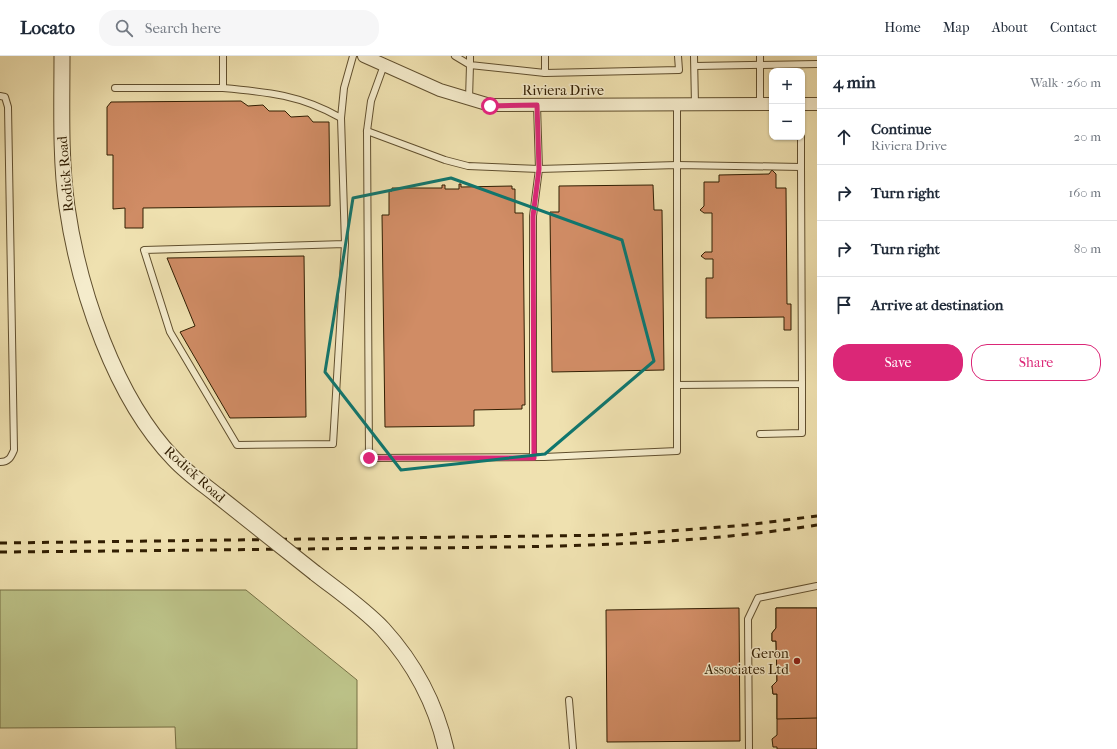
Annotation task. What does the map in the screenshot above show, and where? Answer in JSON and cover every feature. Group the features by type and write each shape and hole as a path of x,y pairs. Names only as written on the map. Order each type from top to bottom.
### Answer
{"street":[{"name":"Rodick Road","path":"62,56 61,123 67,206 78,261 92,311 113,366 148,427 174,459 366,614 383,630 403,653 428,693 446,749"},
{"name":"Riviera Drive","path":"364,56 440,90 490,106 766,104"},
{"path":"805,104 817,104"}],"lane":[{"path":"223,56 223,88"},
{"path":"345,244 144,250 170,332 237,445 333,444 345,244 341,118 344,88 353,56"},
{"path":"455,56 470,65 545,73 679,70 678,56"},
{"path":"470,56 470,99"},
{"path":"545,56 545,73"},
{"path":"694,56 695,104"},
{"path":"760,56 760,66 766,104"},
{"path":"695,66 817,64"},
{"path":"384,65 372,101 367,131 369,458 534,458 677,451 677,104"},
{"path":"115,88 223,88 267,91 320,106 341,118"},
{"path":"0,96 5,97 8,107 14,450 10,458 5,462 0,462"},
{"path":"534,458 533,216 539,169 537,105"},
{"path":"367,131 445,160 468,166 539,169 678,165 801,167"},
{"path":"760,434 802,433 801,140"},
{"path":"677,385 802,384"},
{"path":"749,749 748,619 753,605 758,598 817,586"},
{"path":"569,700 573,749"}],"highlighted area":[{"path":"451,178 622,240 654,361 545,454 401,470 325,372 353,198"}],"green space":[{"path":"0,590 246,590 357,680 357,749 176,749 175,727 0,728"}],"building":[{"path":"241,101 248,106 263,105 269,111 285,111 291,117 308,116 313,122 329,122 330,206 143,208 143,228 125,228 125,208 113,209 113,155 107,155 107,107 111,102"},
{"path":"772,170 776,174 776,188 786,188 787,304 791,304 791,330 784,330 784,317 706,318 706,278 713,278 713,259 705,259 701,256 705,252 712,252 712,213 704,213 700,210 704,206 704,182 719,182 719,175 769,174"},
{"path":"459,184 461,184 461,187 512,186 512,189 515,189 515,213 523,213 525,405 522,405 522,409 474,410 474,426 385,427 382,215 389,215 389,191 392,191 392,188 442,188 442,185 445,185 445,189 459,189"},
{"path":"653,185 654,210 662,210 664,370 552,372 550,212 559,212 559,186"},
{"path":"304,256 306,417 230,418 180,332 195,326 167,258"},
{"path":"739,608 740,741 607,742 606,610"},
{"name":"Geron Associates Ltd","path":"776,608 817,608 817,749 777,749 777,747 773,747 772,739 777,735 777,694 773,694 772,686 777,681 776,641 772,641 772,633 776,628"},
{"name":"Geron Associates Ltd","path":"776,608 817,608 817,718 777,719 777,694 773,694 772,686 777,681 776,641 772,641 772,633 776,628"}],"railway":[{"path":"0,543 617,535 746,525 817,516"},
{"path":"0,552 564,546 716,537 817,525"}],"place":[{"name":"Geron Associates Ltd","path":"797,661"}],"route":[{"path":"369,458 534,458 533,216 539,169 537,105 490,106"}]}
